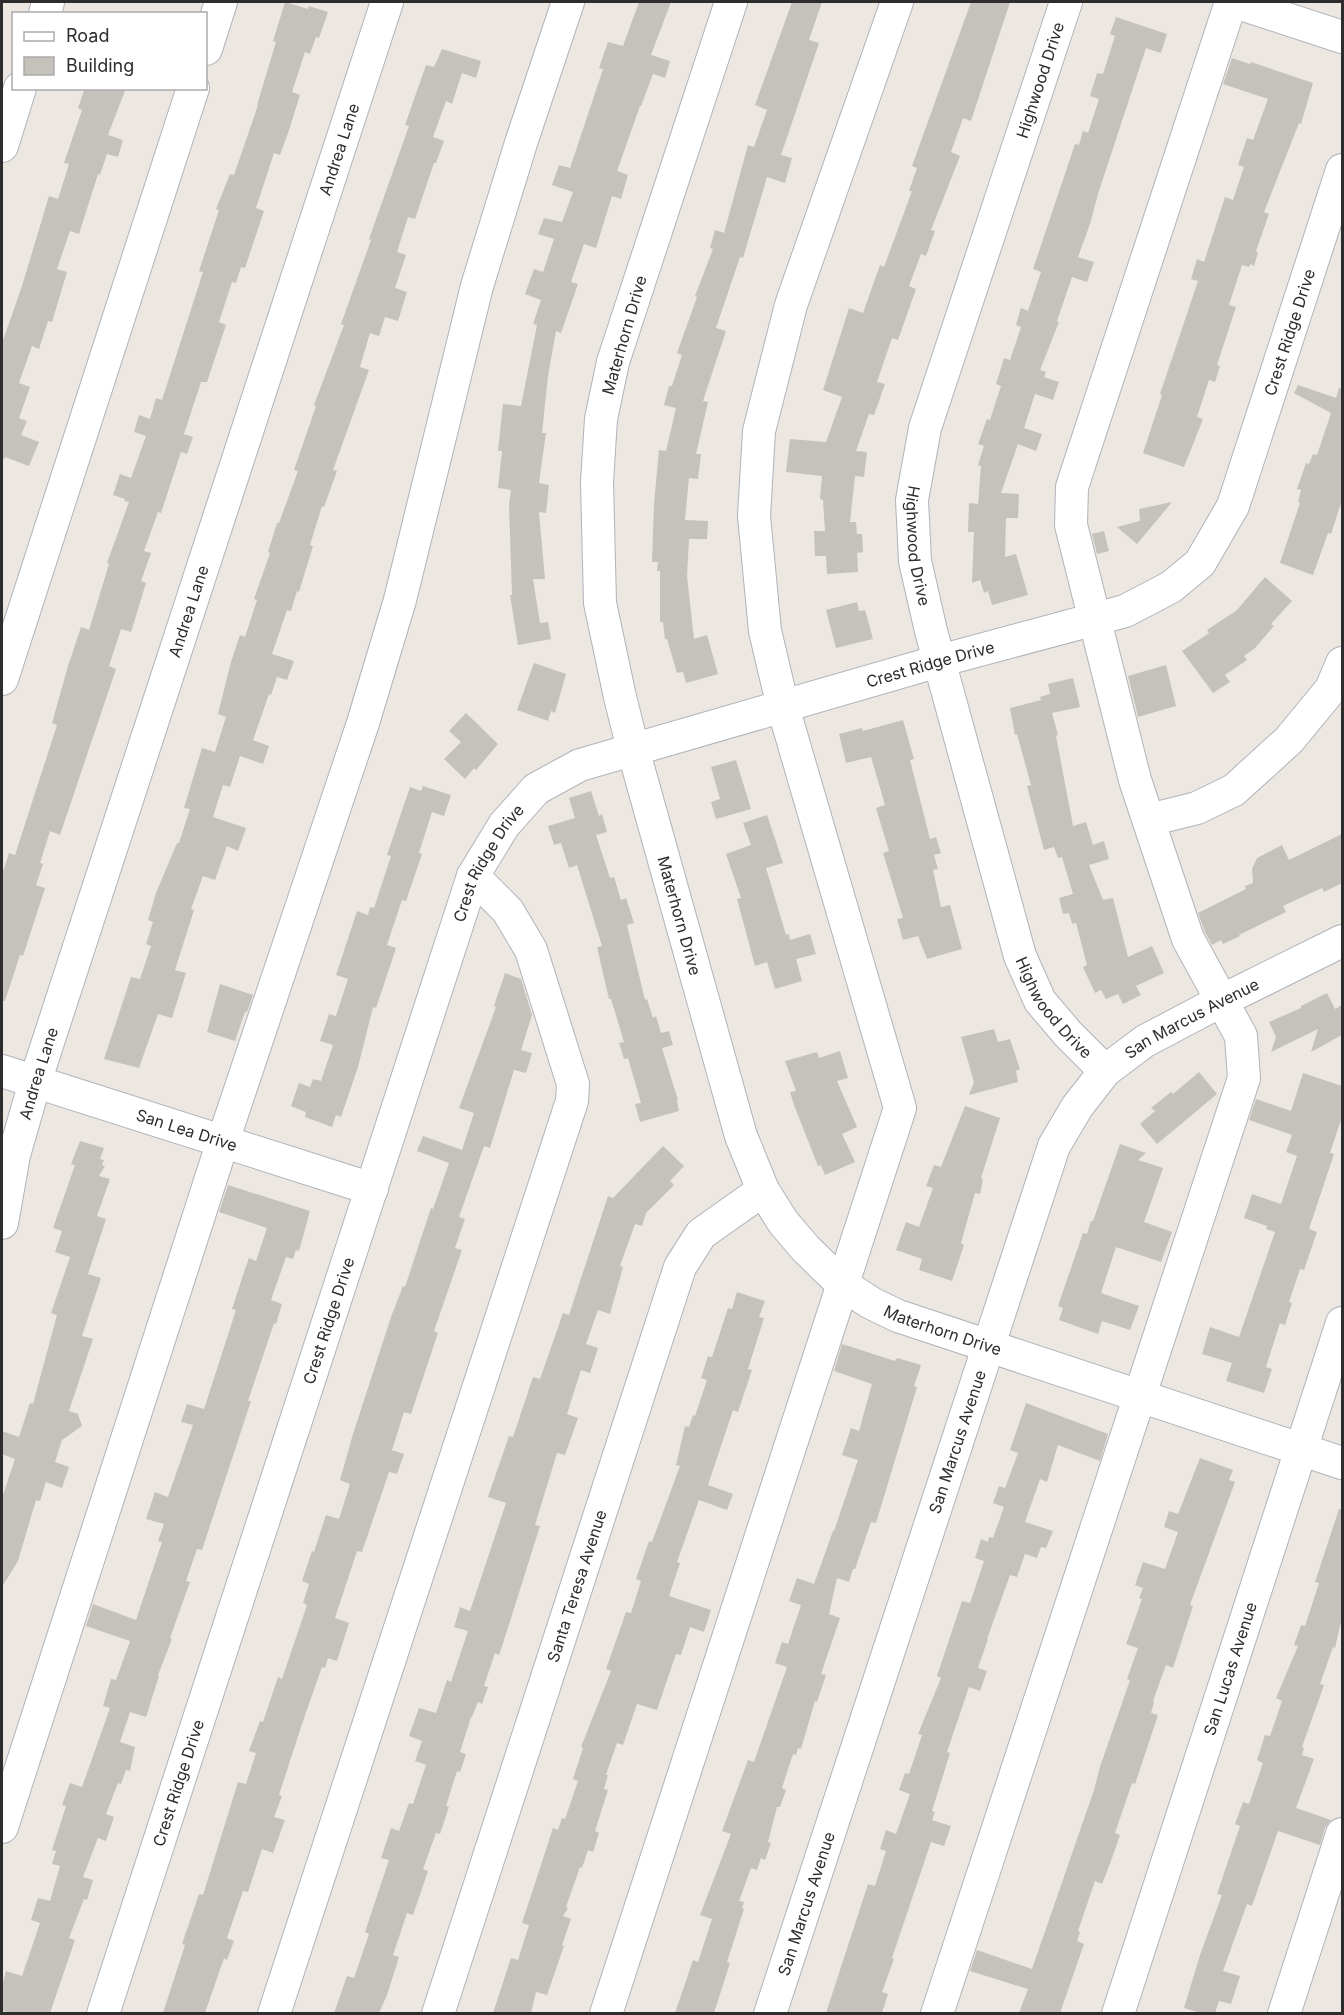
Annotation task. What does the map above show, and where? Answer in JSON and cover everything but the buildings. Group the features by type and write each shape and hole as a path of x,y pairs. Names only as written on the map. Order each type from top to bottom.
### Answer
{"street":[{"path":"207,46 221,2"},
{"name":"Andrea Lane","path":"2,1223 14,1155 35,1082 387,2"},
{"path":"2,1827 223,1141 363,723 400,600 477,285 568,2"},
{"name":"Materhorn Drive","path":"731,2 613,362 601,419 597,482 600,603 633,749 741,1136 762,1190 783,1222 806,1249 842,1284 871,1304 898,1316 988,1347 1342,1463"},
{"path":"606,2013 900,1108 783,707 765,631 754,516 759,431 791,305 897,2"},
{"name":"Highwood Drive","path":"1066,2 925,428 912,500 915,561 931,632 1020,956 1040,1001 1068,1034 1105,1071"},
{"path":"937,2013 1244,1078 1241,1036 1188,939 1135,780 1071,525 1072,487 1233,2 1342,37"},
{"path":"2,146 19,90"},
{"path":"2,679 192,90"},
{"name":"Crest Ridge Drive","path":"103,2013 473,876 504,825 536,789 580,765 939,661 1125,611 1171,587 1200,563 1233,506 1342,170"},
{"path":"1149,820 1197,808 1234,790 1289,740 1331,689 1342,663"},
{"path":"274,2013 572,1101 573,1084 531,950 508,911 473,876"},
{"name":"San Marcus Avenue","path":"770,2013 1054,1146 1077,1107 1105,1071 1145,1041 1221,1000 1342,941"},
{"name":"San Lea Drive","path":"2,1071 372,1189"},
{"name":"Santa Teresa Avenue","path":"438,2013 680,1267 701,1234 762,1190"},
{"name":"San Lucas Avenue","path":"1118,2013 1342,1323"},
{"path":"1284,2013 1342,1834"}]}
